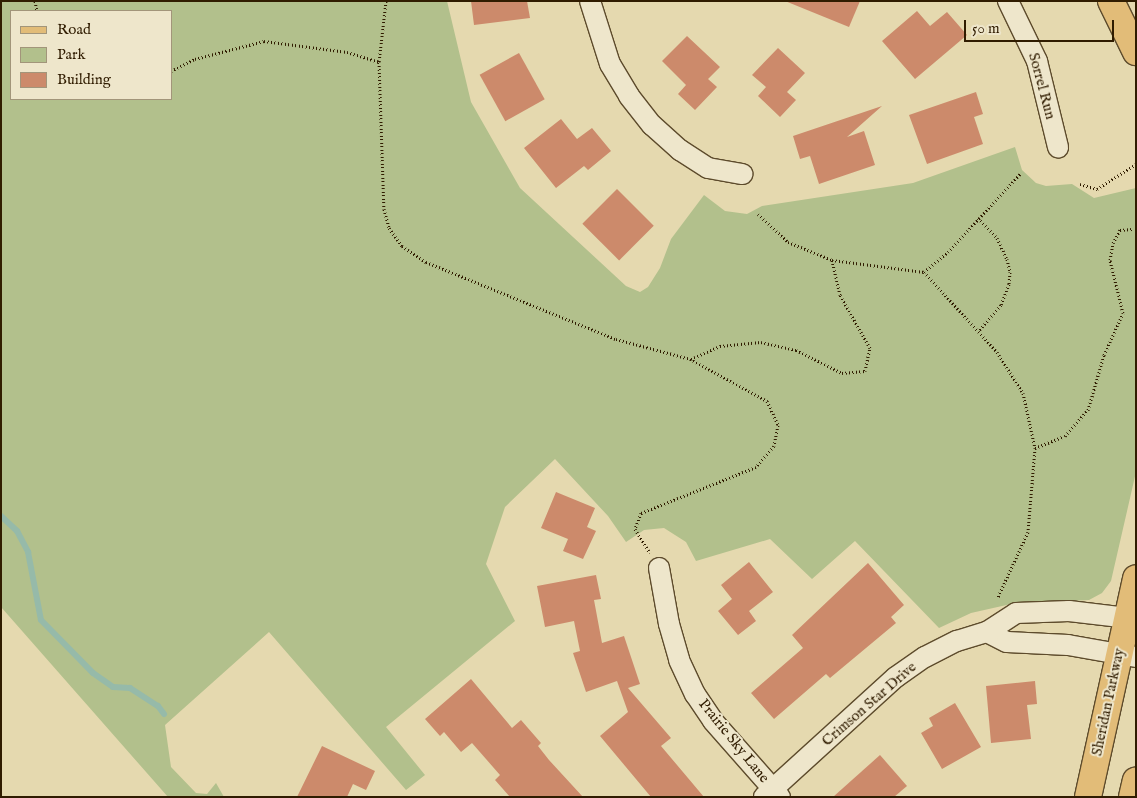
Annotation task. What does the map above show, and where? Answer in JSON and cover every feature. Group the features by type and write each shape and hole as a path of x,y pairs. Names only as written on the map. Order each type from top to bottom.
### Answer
{"main road":[{"path":"1112,1 1136,52"},
{"name":"Sheridan Parkway","path":"1088,797 1127,655 1136,578"},
{"path":"1132,797 1136,780"}],"street":[{"path":"590,1 610,64 629,96 652,125 680,150 708,168 742,174"},
{"name":"Sorrel Run","path":"1008,1 1037,62 1058,147"},
{"name":"Prairie Sky Lane","path":"659,568 679,660 695,694 713,721 772,794"},
{"name":"Crimson Star Drive","path":"772,794 896,678 925,657 987,632 1016,613 1069,610 1131,618"},
{"path":"987,632 1007,642 1068,645 1127,655"}],"path":[{"path":"386,1 379,62 384,209 389,228 402,246 426,262 616,339 690,359 767,401 778,425 774,446 756,467 641,513 635,529 659,568"},
{"path":"172,70 194,59 264,41 346,52 379,62"},
{"path":"1080,184 1097,189 1136,164"},
{"path":"924,272 1021,173"},
{"path":"758,214 788,242 832,260 924,272 997,352 1023,394 1034,448 1028,532 998,598"},
{"path":"978,218 996,238 1008,259 1010,272 1006,295 1001,305 978,330"},
{"path":"1034,448 1065,436 1088,410 1104,355 1123,313 1110,260 1112,243 1120,230 1132,229"},
{"path":"690,359 720,346 761,342 796,350 842,373 865,371 870,348 840,295 832,260"}],"green space":[{"path":"1,1 447,1 471,102 520,188 626,286 640,292 648,287 660,268 671,239 704,195 725,211 747,214 762,206 913,183 1015,147 1022,170 1036,183 1046,186 1072,184 1094,198 1136,188 1136,472 1111,581 1102,593 1089,600 1011,604 971,613 939,628 855,541 812,579 770,539 696,561 686,542 664,528 644,530 626,542 608,516 555,459 505,507 486,564 515,621 386,727 425,775 406,790 269,632 165,725 171,767 196,793 207,794 216,783 224,797 168,797 1,607"}],"building":[{"path":"471,1 527,1 530,18 474,25"},
{"path":"785,1 860,1 849,27"},
{"path":"917,11 930,26 947,12 967,35 915,79 882,41"},
{"path":"687,36 720,67 708,79 717,87 695,110 678,94 686,85 662,61"},
{"path":"778,48 805,73 787,92 796,100 780,117 758,96 766,87 752,75"},
{"path":"519,53 545,99 505,121 480,75"},
{"path":"976,92 983,114 974,117 983,144 927,164 909,115"},
{"path":"882,106 847,137 864,131 875,165 819,184 810,156 800,159 793,136"},
{"path":"561,119 577,139 592,128 611,151 588,170 584,166 556,188 524,148"},
{"path":"617,189 654,226 619,260 582,224"},
{"path":"556,492 595,508 587,527 596,531 583,559 563,551 568,539 541,528"},
{"path":"749,562 773,592 749,611 756,621 738,635 718,611 732,599 721,585"},
{"path":"868,563 904,605 891,617 896,623 830,678 826,674 774,719 751,693 803,648 792,635"},
{"path":"596,575 601,599 594,600 602,643 624,636 640,684 628,688 671,738 661,746 704,797 651,797 600,736 628,712 617,681 586,692 573,653 580,651 574,621 545,627 537,586"},
{"path":"471,679 512,728 521,720 541,743 538,746 549,760 583,797 510,797 495,780 500,775 472,743 461,752 444,732 440,736 425,719"},
{"path":"1035,681 1037,704 1027,705 1031,739 991,743 986,686"},
{"path":"955,703 981,747 942,769 921,733 933,726 929,718"},
{"path":"322,746 375,771 366,790 353,784 347,797 297,797"},
{"path":"880,755 907,786 894,797 833,797"}],"waterway":[{"path":"1,516 17,531 28,552 41,620 93,673 113,687 130,688 158,706 164,714"}]}
